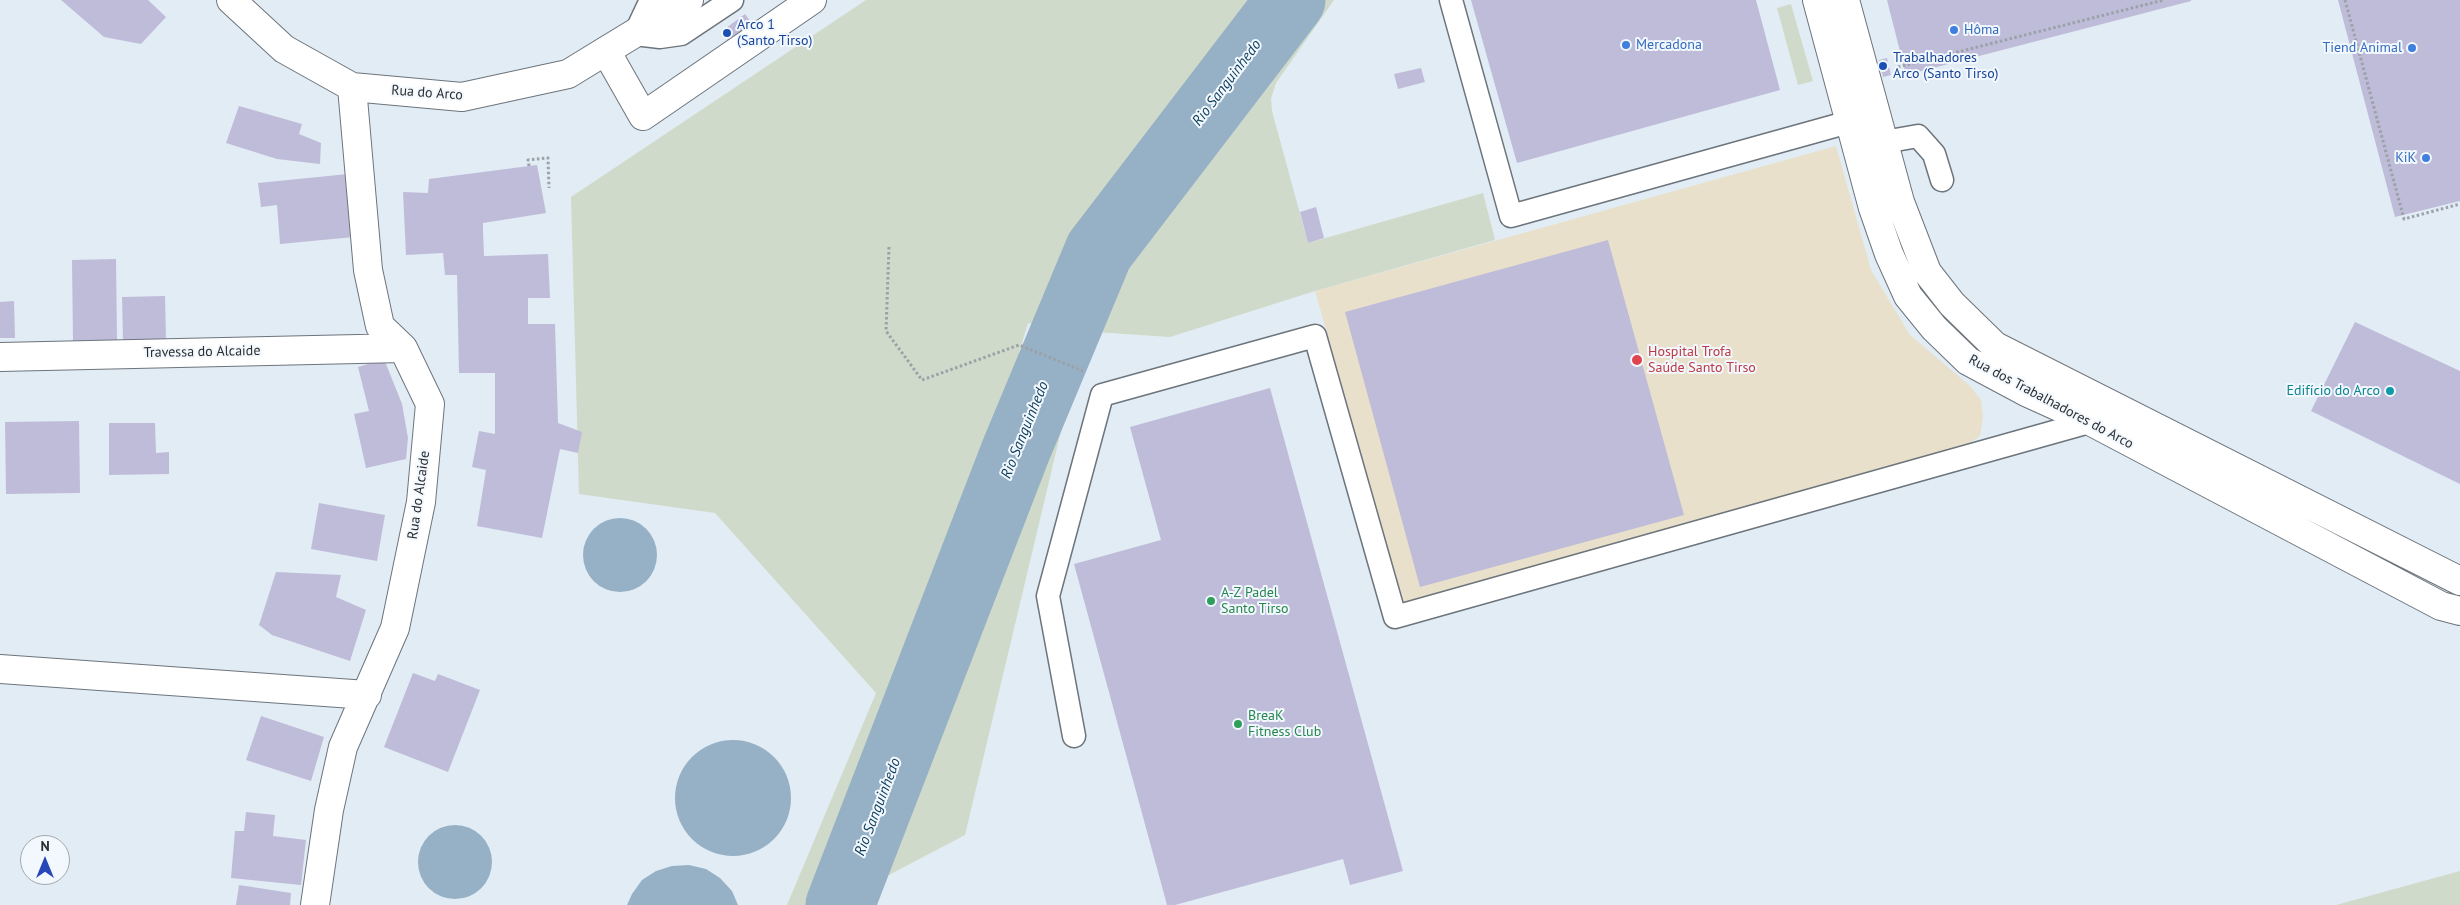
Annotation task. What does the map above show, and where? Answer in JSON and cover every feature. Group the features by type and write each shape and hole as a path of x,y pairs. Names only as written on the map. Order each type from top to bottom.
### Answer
{"street":[{"name":"Rua do Arco","path":"231,0 284,49 352,87 462,97 568,74 688,0"},
{"path":"606,51 644,116 812,0"},
{"name":"Rua dos Trabalhadores do Arco","path":"1817,0 1849,122 1889,254 1908,296 1926,318 1968,361 2026,392 2090,422 2441,606 2460,611"},
{"name":"Rua dos Trabalhadores do Arco","path":"1845,0 1900,202 1927,272 1952,304 1994,346 2460,580"},
{"name":"Rua do Alcaide","path":"315,905 329,810 343,748 395,628 421,502 430,404 403,348 380,326 368,270 352,87"},
{"name":"Travessa do Alcaide","path":"0,357 403,348"},
{"path":"0,669 367,695"}],"lane":[{"path":"651,0 635,34 660,37 681,34 732,0"},
{"path":"1451,0 1511,216 1849,122"},
{"path":"1884,142 1918,136 1934,154 1942,180"},
{"path":"1074,736 1048,596 1102,395 1315,336 1395,617 2125,412"}],"path":[{"path":"1893,69 2164,0"},
{"path":"2345,0 2404,219 2460,204"},
{"path":"528,166 528,160 548,158 549,188"},
{"path":"889,247 886,331 922,380 1019,345 1076,367"}],"shaded area":[{"name":"Hospital Trofa Saúde Santo Tirso","path":"1836,146 1871,270 1910,335 1969,385 1981,400 1983,417 1980,436 1962,448 1404,604 1315,291"}],"green space":[{"path":"866,0 1334,0 1276,83 1271,99 1272,111 1308,243 1483,193 1495,240 1315,291 1170,337 1065,330 1028,323 1019,353 1066,368 1070,393 965,835 868,886 867,905 787,905 876,693 715,513 579,494 571,197"},
{"path":"1791,4 1813,81 1798,85 1777,8"},
{"path":"2460,871 2460,905 2336,905"}],"water":[{"path":"627,518 647,528 655,541 657,555 655,569 647,582 634,590 613,592 593,582 585,569 583,548 593,528 606,520"},
{"path":"733,740 755,744 765,749 774,757 782,766 787,776 791,798 787,820 782,830 774,839 765,847 755,852 733,856 711,852 701,847 692,839 684,830 679,820 675,798 679,776 684,766 692,757 701,749 711,744"},
{"path":"448,825 462,825 476,831 486,841 492,855 490,876 476,893 462,899 448,899 434,893 424,883 418,869 418,855 424,841 434,831"},
{"path":"689,865 706,869 720,878 732,891 738,905 627,905 642,880 656,871 672,866"}],"building":[{"path":"61,0 148,0 166,17 141,44 104,37"},
{"name":"Mercadona","path":"1471,0 1756,0 1780,90 1517,163"},
{"name":"Hôma","path":"1887,0 2191,0 2191,1 1906,75"},
{"path":"2338,0 2460,0 2460,201 2395,217"},
{"path":"745,14 753,25 729,42 722,31"},
{"path":"1887,58 1891,75 1883,77 1879,60"},
{"path":"1421,68 1425,82 1398,89 1394,74"},
{"path":"239,106 302,124 299,134 321,143 320,164 277,159 226,143"},
{"path":"537,165 546,213 483,223 483,230 484,256 548,254 550,298 528,298 528,324 555,324 558,423 582,432 578,453 560,449 542,538 477,526 486,470 472,467 479,431 495,434 495,373 459,373 457,275 445,275 443,253 406,255 403,192 428,193 429,179"},
{"path":"348,174 354,237 280,244 277,205 261,207 258,183"},
{"path":"1316,207 1324,238 1308,243 1300,212"},
{"path":"1608,240 1684,515 1420,587 1345,312"},
{"path":"116,259 117,340 73,341 72,260"},
{"path":"165,296 166,340 123,341 122,297"},
{"path":"14,301 15,338 0,338 0,302"},
{"name":"Edifício do Arco","path":"2355,322 2460,371 2460,484 2311,411"},
{"path":"384,359 402,404 408,438 406,459 366,468 354,414 369,411 358,367"},
{"path":"1270,388 1403,871 1350,885 1343,859 1175,905 1167,905 1074,564 1161,540 1130,427"},
{"path":"79,421 80,493 6,494 5,422"},
{"path":"109,423 155,423 156,453 169,452 169,474 109,475"},
{"path":"319,503 385,515 377,561 311,549"},
{"path":"276,572 341,575 336,597 366,610 350,661 272,635 259,625"},
{"path":"413,673 435,681 438,674 480,690 448,772 384,747"},
{"path":"261,716 324,737 311,781 246,760"},
{"path":"246,812 275,815 273,836 306,840 301,885 231,878 235,831 244,831"},
{"path":"239,885 291,893 290,905 236,905"}],"waterway":[{"name":"Rio Sanguinhedo","path":"840,905 1016,450 1099,251 1291,0"}],"place":[{"name":"Hôma","path":"1954,30"},
{"name":"Arco 1 (Santo Tirso)","path":"727,33"},
{"name":"Mercadona","path":"1626,45"},
{"name":"Tiend Animal","path":"2412,48"},
{"name":"Trabalhadores Arco (Santo Tirso)","path":"1883,66"},
{"name":"KiK","path":"2426,158"},
{"name":"Hospital Trofa Saúde Santo Tirso","path":"1637,360"},
{"name":"Edifício do Arco","path":"2390,391"},
{"name":"A-Z Padel Santo Tirso","path":"1211,601"},
{"name":"BreaK Fitness Club","path":"1238,724"}]}
